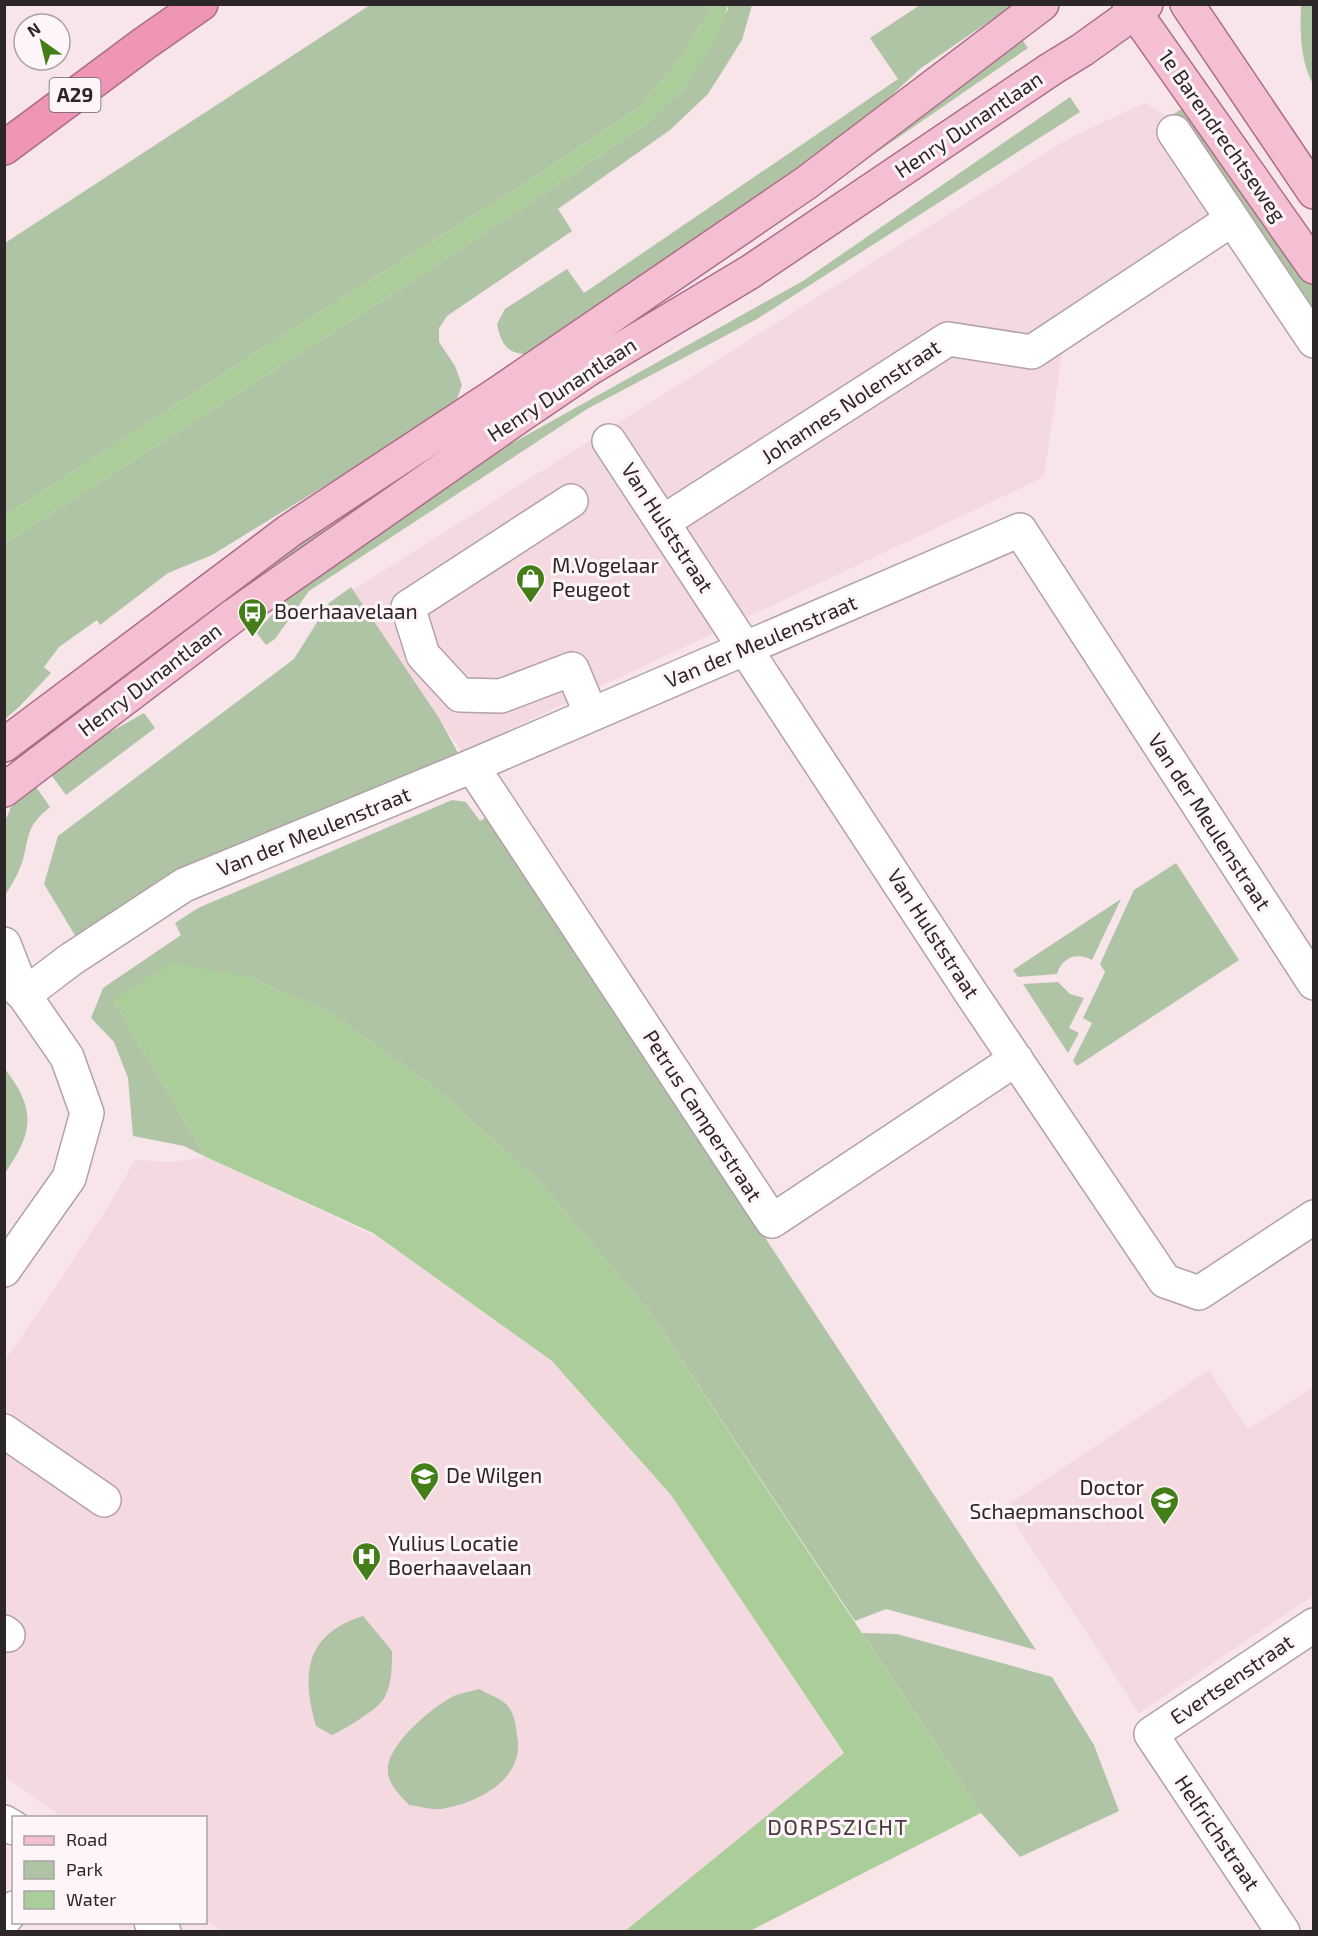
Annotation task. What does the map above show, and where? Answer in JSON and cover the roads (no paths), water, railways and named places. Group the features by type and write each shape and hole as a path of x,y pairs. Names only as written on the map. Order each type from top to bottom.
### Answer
{"highway":[{"path":"4,125 145,43 201,4"},
{"name":"A29","path":"4,147 145,43"}],"main road":[{"name":"Henry Dunantlaan","path":"4,745 289,531 500,392 806,183 1042,4"},
{"name":"1e Barendrechtseweg","path":"1187,4 1314,192"},
{"name":"Henry Dunantlaan","path":"4,790 236,614 518,417 590,368 750,272 1083,50 1137,7"},
{"name":"1e Barendrechtseweg","path":"1137,7 1314,267"}],"street":[{"name":"1e Barendrechtseweg","path":"1174,132 1231,220 1314,340"},
{"name":"Johannes Nolenstraat","path":"663,522 948,339 1032,352 1231,220"},
{"name":"Van Hulststraat","path":"609,441 1165,1281 1199,1293 1314,1217"},
{"path":"571,501 408,607 423,656 460,695 501,696 572,669 591,714"},
{"name":"Van der Meulenstraat","path":"14,986 69,960 184,885 472,766 1020,530 1314,983"},
{"name":"Petrus Camperstraat","path":"472,766 772,1221 1016,1059"},
{"path":"4,944 14,986 67,1057 87,1113 69,1178 4,1270"},
{"path":"4,1431 104,1500"},
{"name":"Evertsenstraat","path":"1151,1734 1314,1625"},
{"name":"Helfrichstraat","path":"1151,1734 1283,1932"}],"water":[{"path":"710,5 728,5 720,31 685,87 648,123 428,271 5,543 5,516 266,346 533,178 639,107 680,59 709,12"},
{"path":"172,963 246,976 330,1013 435,1088 539,1182 648,1310 981,1813 750,1931 625,1931 844,1753 671,1495 552,1361 373,1233 206,1157 113,1000"}],"place":[{"name":"M.Vogelaar Peugeot","path":"531,604"},
{"name":"Boerhaavelaan","path":"253,638"},
{"name":"De Wilgen","path":"425,1502"},
{"name":"Doctor Schaepmanschool","path":"1165,1526"},
{"name":"Yulius Locatie Boerhaavelaan","path":"367,1582"}],"district":[{"name":"DORPSZICHT","path":"838,1827"}]}
